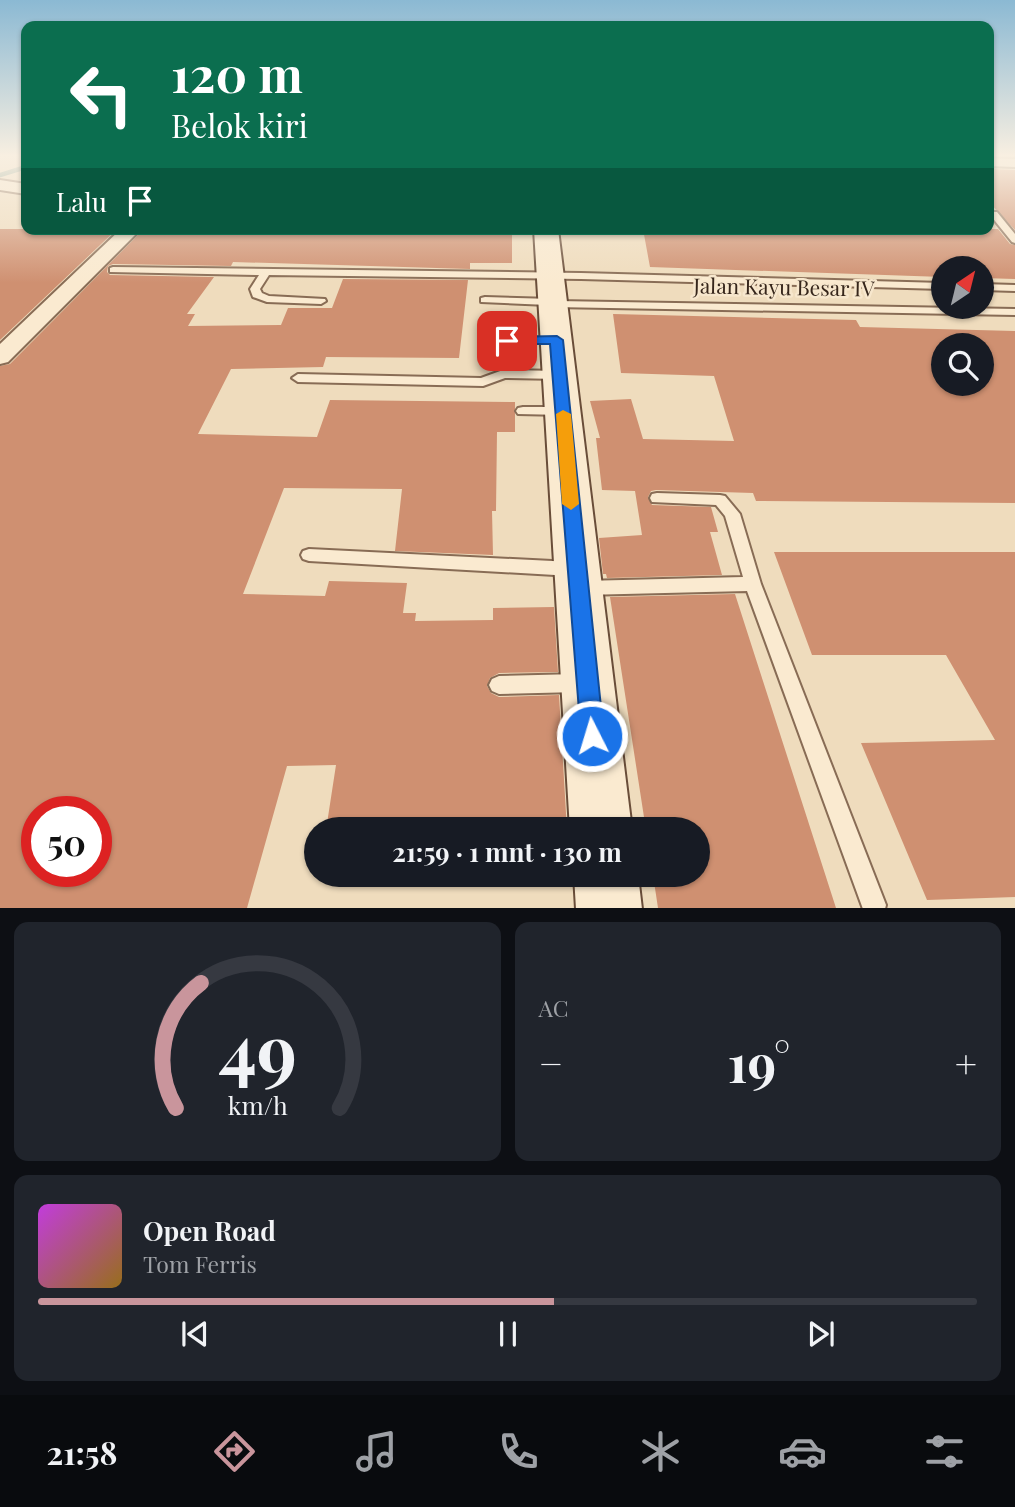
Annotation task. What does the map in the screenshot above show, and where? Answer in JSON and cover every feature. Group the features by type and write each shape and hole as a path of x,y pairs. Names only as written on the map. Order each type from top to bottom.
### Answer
{"main road":[{"path":"546,235 551,346 578,579 600,817"},
{"path":"607,887 609,908"}],"street":[{"path":"0,357 126,235"}],"lane":[{"path":"994,214 1015,240"},
{"path":"113,270 266,272 551,346"},
{"path":"266,272 255,289 257,295 280,300 321,301"},
{"path":"994,287 1015,288"},
{"path":"507,341 551,346 931,288"},
{"path":"485,300 551,346"},
{"name":"Jalan Kayu Besar IV","path":"551,346 1015,312"},
{"path":"298,378 483,382 503,374 551,346"},
{"path":"657,498 724,503 732,514 753,584 874,905"},
{"path":"309,555 578,579 753,584"},
{"path":"499,685 587,683"}],"building":[{"path":"994,197 1015,197 1015,230 994,207"},
{"path":"0,229 21,229 21,235 111,235 0,340"},
{"path":"994,229 998,229 1010,244 1015,245 1015,279 994,278 994,256 931,256 931,277 650,267 644,235 994,235"},
{"path":"138,235 512,235 512,263 470,263 470,269 233,262 231,266 113,264 108,266 107,272 110,275 214,277 187,314 195,314 188,326 281,325 288,308 332,308 343,279 468,280 459,358 326,357 323,367 231,369 198,434 317,437 330,400 515,402 515,432 497,432 496,511 492,511 493,555 395,551 402,489 284,488 243,594 325,596 329,581 407,583 403,613 416,613 415,621 493,620 493,608 554,607 558,672 499,673 490,678 487,686 491,693 499,697 559,695 566,817 328,817 336,765 287,766 247,908 0,908 0,366 10,364"},
{"path":"613,314 856,320 860,327 1015,331 1015,503 756,501 753,493 656,490 651,491 648,497 652,505 711,507 718,532 710,532 722,575 607,578 606,574 603,574 599,538 642,535 635,491 602,490 596,438 600,438 590,401 631,399 643,439 734,441 714,376 621,373"},
{"path":"774,552 1015,552 1015,897 927,900 861,743 995,740 946,655 812,655"},
{"path":"735,594 836,908 658,908 655,887 710,887 710,817 644,817 610,597"}],"slow traffic":[{"path":"563,414 571,504"}],"route":[{"path":"507,341 557,340 592,736"}]}
